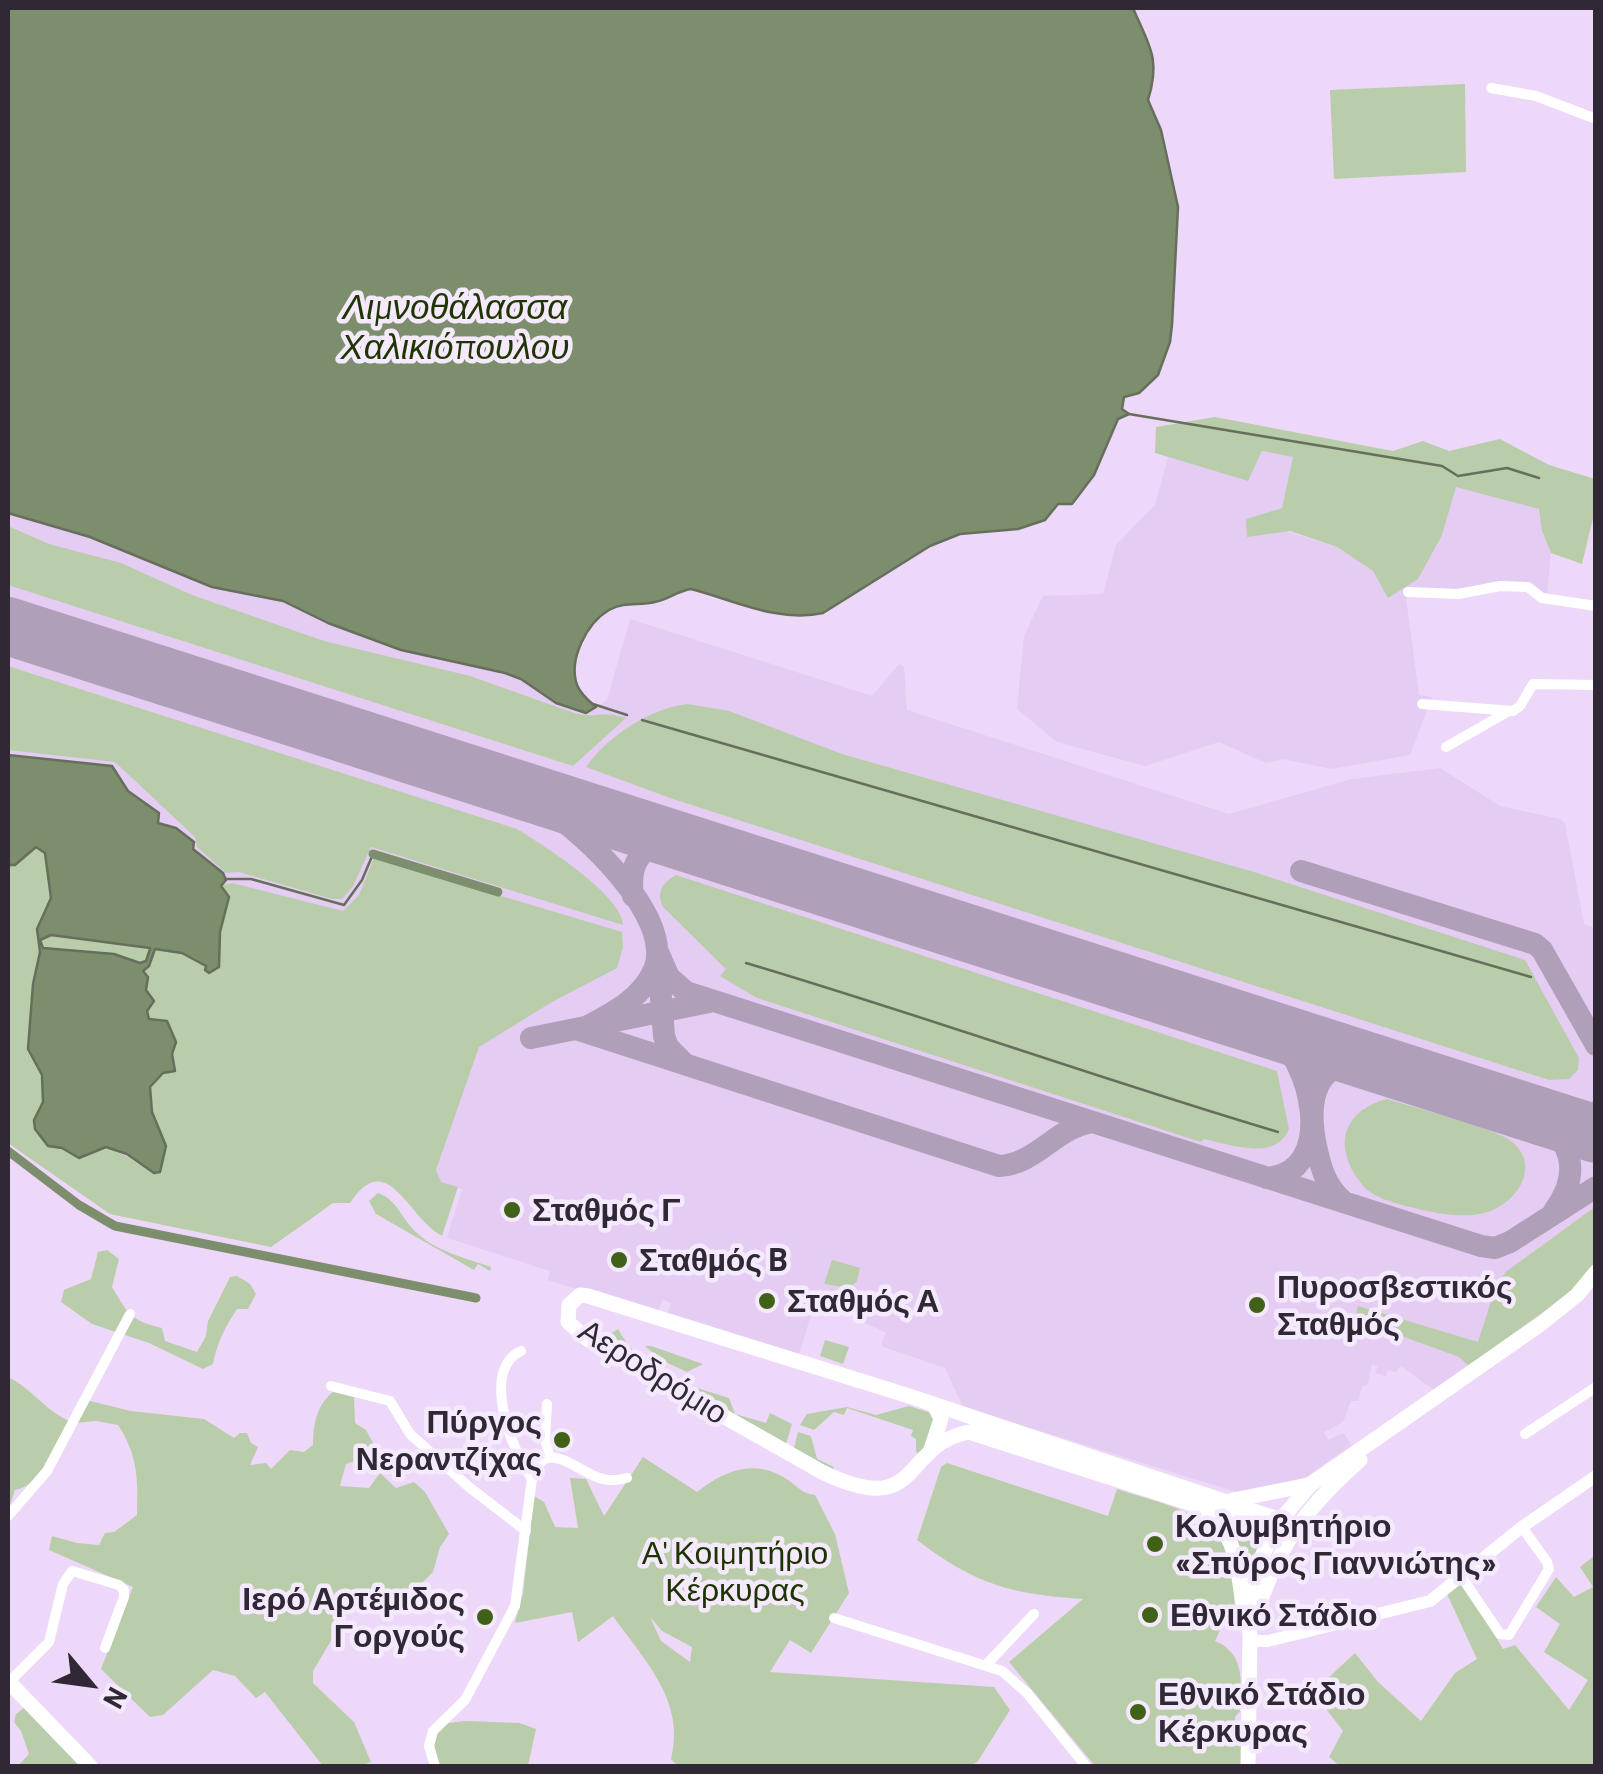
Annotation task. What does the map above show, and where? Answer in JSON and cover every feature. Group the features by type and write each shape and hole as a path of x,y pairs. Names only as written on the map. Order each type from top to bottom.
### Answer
{"main road":[{"path":"1219,1499 1243,1500 1311,1484 1561,1308 1596,1272"},
{"name":"Αεροδρόμιο","path":"1285,1527 1195,1504 1074,1458 934,1405 588,1296 576,1297 567,1311 572,1326 588,1338 839,1481 868,1488 892,1486 947,1439 968,1432 1074,1458 1219,1499 1285,1527"},
{"path":"927,1457 941,1419 934,1405"},
{"path":"1285,1527 1398,1424"},
{"path":"1248,1766 1249,1631 1254,1576 1311,1484"},
{"path":"1195,1504 1220,1524 1233,1544 1249,1631"},
{"path":"8,1682 90,1766"}],"street":[{"path":"1491,88 1536,96 1596,120"},
{"path":"1408,592 1458,594 1500,586 1528,587 1539,597 1596,606"},
{"path":"1446,747 1520,706 1528,688 1536,684 1596,684"},
{"path":"1422,704 1510,711"},
{"path":"8,1516 47,1471 130,1314"},
{"path":"521,1351 509,1358 500,1382 504,1412 532,1479"},
{"path":"331,1386 390,1401 410,1434 469,1487 526,1530"},
{"path":"1525,1434 1596,1387"},
{"path":"547,1404 550,1458"},
{"path":"434,1766 429,1746 432,1731 465,1700 515,1606 537,1465 560,1458 598,1478 627,1478"},
{"path":"1249,1631 1268,1640 1424,1603 1596,1476"},
{"path":"1461,1576 1500,1634 1509,1636 1549,1570 1522,1527"},
{"path":"8,1682 49,1642 63,1584 72,1571 124,1590 105,1648"},
{"path":"986,1665 1034,1614"},
{"path":"834,1618 1009,1675 1086,1766"},
{"path":"1248,1675 1268,1640"}],"shaded area":[{"path":"1262,451 1294,457 1282,508 1246,519 1337,547 1373,571 1442,535 1455,486 1540,509 1542,531 1551,553 1547,595 1535,587 1416,590 1406,598 1419,695 1432,697 1410,755 1331,769 1283,759 1266,763 1219,742 1145,766 1057,742 1017,709 1024,636 1043,596 1103,594 1116,545 1155,505 1168,457 1248,481"},
{"path":"8,513 90,537 212,587 283,601 328,623 401,650 505,673 556,703 586,713 607,700 630,619 872,696 899,664 904,666 907,710 1229,814 1352,779 1440,768 1500,806 1560,819 1565,824 1584,924 1595,928 1595,1262 1567,1297 1434,1390 1401,1366 1396,1372 1388,1370 1386,1376 1375,1373 1378,1366 1372,1364 1368,1384 1362,1387 1358,1401 1351,1401 1343,1422 1324,1432 1328,1440 1343,1433 1352,1445 1307,1476 1280,1487 1236,1492 963,1407 945,1368 881,1346 886,1333 859,1320 863,1300 819,1289 799,1354 668,1313 671,1303 663,1300 656,1314 548,1280 550,1271 447,1238 462,1189 441,1182 436,1174 373,1169 350,1203 333,1203 271,1247 110,1214 8,1143"}],"green space":[{"path":"1465,84 1466,172 1334,179 1330,90"},
{"path":"1215,417 1393,451 1423,441 1449,451 1500,439 1549,465 1595,479 1595,510 1582,564 1551,553 1539,509 1456,487 1442,535 1418,579 1388,598 1373,571 1337,547 1290,531 1247,537 1246,519 1282,508 1293,457 1262,451 1248,481 1155,453 1156,427"},
{"path":"8,526 49,544 121,563 192,595 324,641 470,676 574,713 626,718 573,766 8,585"},
{"path":"8,666 517,829 595,885 619,913 623,925 371,847 353,886 342,899 239,872 226,873 197,847 195,837 115,762 8,750"},
{"path":"687,704 729,711 842,754 1254,872 1525,960 1579,1058 1578,1070 1569,1079 1549,1080 673,799 586,767 630,726"},
{"path":"36,847 45,853 51,898 42,915 37,940 40,952 33,984 28,1049 42,1075 43,1102 34,1120 62,1148 79,1158 106,1147 147,1165 166,1146 152,1112 150,1087 163,1073 176,1041 159,1021 150,1020 143,971 155,949 183,953 207,966 219,967 220,932 229,897 220,886 232,883 343,911 359,895 374,858 622,932 623,947 617,968 479,1047 436,1170 441,1182 458,1187 442,1236 398,1192 376,1182 363,1187 350,1203 333,1203 271,1247 110,1214 8,1143 8,865 15,865"},
{"path":"676,875 1277,1071 1289,1129 1283,1139 1263,1148 1204,1139 1201,1142 757,998 720,976 726,969 663,907 662,889"},
{"path":"51,935 151,948 146,961 140,963 114,954 43,948 40,940"},
{"path":"1387,1099 1471,1124 1511,1141 1524,1158 1525,1168 1514,1195 1497,1208 1464,1215 1406,1206 1368,1191 1348,1162 1345,1138 1348,1127 1362,1110"},
{"path":"378,1193 390,1200 425,1240 491,1267 490,1271 478,1264 474,1270 376,1214 369,1201"},
{"path":"1595,1207 1595,1262 1576,1288 1469,1366 1459,1357 1358,1320 1358,1306 1478,1342 1497,1283 1507,1271"},
{"path":"107,1250 119,1259 112,1287 127,1310 137,1319 162,1328 165,1341 197,1352 230,1277 237,1276 250,1284 256,1294 248,1309 237,1309 219,1342 213,1364 203,1369 149,1343 92,1324 61,1302 64,1290 91,1279 98,1252"},
{"path":"832,1260 860,1268 857,1281 849,1288 824,1284"},
{"path":"618,1329 652,1366 681,1382 729,1398 735,1414 766,1423 770,1413 792,1424 785,1447 600,1341"},
{"path":"825,1340 849,1347 843,1364 820,1356"},
{"path":"645,1346 703,1364 687,1372 661,1360"},
{"path":"8,1377 69,1421 86,1400 131,1411 204,1419 234,1438 247,1433 251,1443 258,1447 250,1465 266,1463 271,1469 290,1450 304,1452 313,1445 317,1416 333,1392 354,1397 355,1423 366,1430 373,1443 366,1457 346,1464 340,1486 369,1488 380,1473 396,1488 414,1482 425,1492 449,1534 440,1547 433,1572 415,1590 397,1600 357,1606 337,1624 313,1671 313,1683 354,1722 371,1762 360,1766 323,1766 265,1692 256,1698 235,1676 213,1670 163,1715 150,1717 101,1669 133,1587 49,1550 52,1536 99,1545 105,1533 114,1532 137,1515 133,1457 118,1425 76,1423 34,1481 15,1490 8,1511"},
{"path":"909,1406 934,1414 932,1438 924,1455 913,1468 888,1486 848,1482 793,1452 798,1432 811,1436 817,1459 834,1467 833,1472 871,1483 889,1481 920,1457 916,1439 911,1436 913,1430 847,1408 844,1415 834,1412 814,1430 800,1425 807,1414 847,1407 876,1415"},
{"name":"Α' Κοιμητήριο Κέρκυρας","path":"643,1457 697,1492 741,1470 753,1468 776,1473 815,1495 835,1534 849,1593 811,1653 790,1640 770,1672 994,1687 1010,1710 971,1766 678,1766 671,1759 674,1738 668,1701 649,1666 613,1616 578,1642 572,1612 515,1623 523,1593 534,1496 544,1502 555,1527 578,1528 570,1478 586,1479 604,1516","holes":["650,1617 662,1631 692,1647 690,1662 661,1641"]},
{"name":"Εθνικό Στάδιο","path":"947,1463 1108,1516 1117,1489 1186,1512 1215,1532 1225,1546 1233,1575 1235,1611 1233,1618 1225,1620 1215,1641 1232,1653 1240,1670 1240,1711 1235,1717 1235,1731 1241,1737 1241,1766 1095,1766 1009,1662 1083,1599 1035,1594 995,1584 958,1568 917,1540 941,1467"},
{"path":"1222,1517 1266,1533 1246,1585 1239,1545"},
{"path":"1595,1555 1595,1766 1340,1766 1329,1757 1343,1731 1313,1692 1355,1653 1378,1682 1421,1721 1455,1673 1477,1659 1446,1592 1461,1579 1503,1649 1515,1645 1569,1710 1588,1680 1544,1652 1560,1624 1536,1607 1556,1577 1574,1597 1593,1587 1580,1567"},
{"path":"25,1707 85,1766 18,1766 29,1754 14,1722 16,1714"},
{"path":"520,1723 536,1729 528,1766 435,1766 433,1731 440,1724"}],"water":[{"name":"Λιμνοθάλασσα Χαλικιόπουλου","path":"8,8 1133,8 1151,52 1153,73 1148,100 1161,130 1178,207 1170,342 1158,375 1139,393 1124,397 1122,409 1129,414 1118,419 1094,475 1072,504 1058,504 1045,520 1018,529 960,534 930,546 823,613 773,613 691,589 660,601 615,607 593,624 577,653 577,685 596,707 586,713 556,703 505,673 401,650 328,623 283,601 212,587 90,537 8,513"},
{"path":"8,755 112,766 128,791 159,813 158,823 176,828 194,842 193,849 223,873 226,880 221,886 229,897 220,932 219,967 209,973 206,966 182,953 155,949 143,971 148,977 146,990 154,1001 147,1011 149,1019 167,1021 176,1042 172,1054 175,1071 163,1073 150,1087 152,1112 166,1146 160,1172 154,1173 127,1154 106,1147 79,1158 62,1148 48,1146 35,1129 34,1120 43,1102 42,1075 28,1049 33,984 40,952 37,929 51,898 45,853 36,847 15,865 8,865","holes":["51,935 150,948 146,961 140,963 114,954 43,948 40,940"]}],"waterway":[{"path":"1129,414 1442,466 1458,476 1507,468 1539,478"},
{"path":"593,704 627,715"},
{"path":"642,720 1531,977"},
{"path":"225,879 251,879 344,905 362,880 373,854"},
{"path":"373,854 498,892"},
{"path":"746,963 1278,1132"},
{"path":"8,1151 79,1205 115,1226 476,1298"}],"taxiway":[{"path":"475,776 538,804 563,821 622,878 651,924 657,947 650,978 626,1003 586,1027"},
{"path":"633,896 635,866 649,849 672,844 701,848"},
{"path":"1301,871 1535,944 1596,1045"},
{"path":"658,952 669,977 686,992 1481,1246 1495,1248 1510,1242 1596,1187"},
{"path":"658,960 664,1036 668,1047 685,1064"},
{"path":"531,1038 709,1002"},
{"path":"576,1029 999,1166 1024,1159 1069,1130 1094,1122"},
{"path":"1267,1178 1289,1171 1304,1156 1311,1112 1297,1063 1269,1030"},
{"path":"1344,1202 1329,1184 1320,1162 1313,1128 1315,1096 1328,1073 1340,1066 1377,1064"},
{"path":"1526,1112 1554,1131 1568,1154 1569,1182 1554,1211"},
{"path":"1548,1119 1572,1123 1596,1112"}],"runway":[{"path":"8,626 1596,1134"}],"place":[{"name":"Σταθμός Γ","path":"512,1210"},
{"name":"Σταθμός B","path":"619,1260"},
{"name":"Σταθμός Α","path":"767,1301"},
{"name":"Πυροσβεστικός Σταθμός","path":"1257,1305"},
{"name":"Πύργος Νεραντζίχας","path":"562,1440"},
{"name":"Κολυμβητήριο «Σπύρος Γιαννιώτης»","path":"1155,1544"},
{"name":"Εθνικό Στάδιο","path":"1150,1615"},
{"name":"Ιερό Αρτέμιδος Γοργούς","path":"485,1617"},
{"name":"Εθνικό Στάδιο Κέρκυρας","path":"1138,1712"}]}
